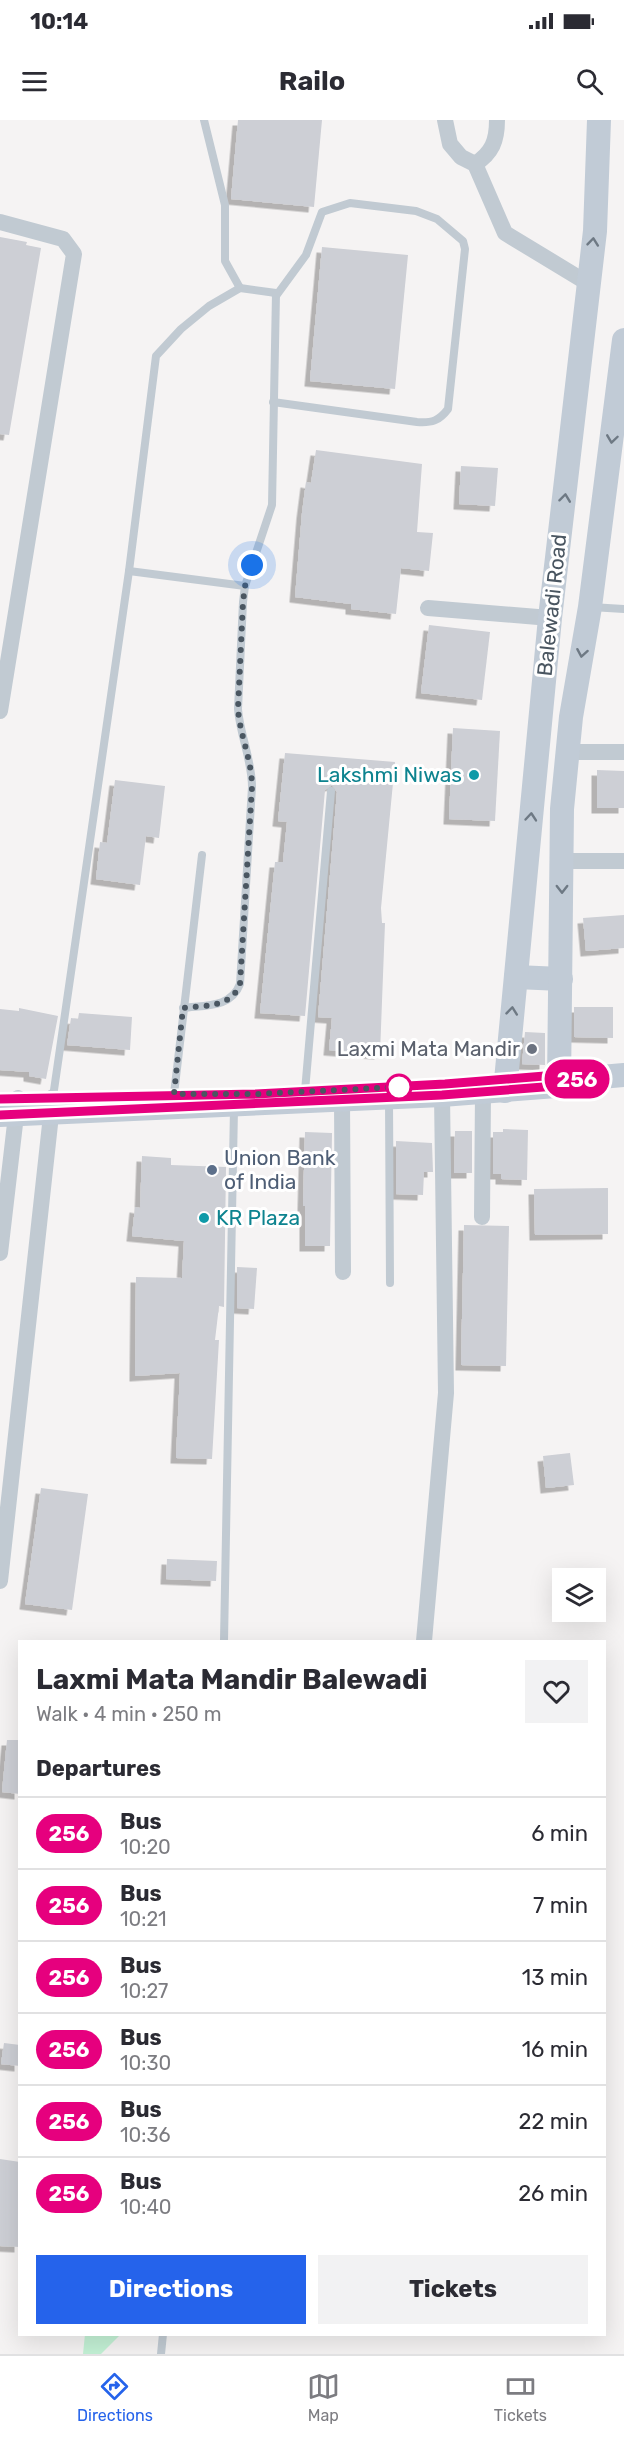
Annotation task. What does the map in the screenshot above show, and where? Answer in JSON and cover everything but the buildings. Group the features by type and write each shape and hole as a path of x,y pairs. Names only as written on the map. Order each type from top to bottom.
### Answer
{"main road":[{"name":"Balewadi Road","path":"498,1087 516,977 550,618 589,284 599,120"},
{"name":"Balewadi Road","path":"565,1080 561,978 562,809 571,717 589,614 624,340"},
{"path":"550,618 589,614"},
{"path":"516,977 561,978"},
{"path":"9,1107 442,1095 498,1087 624,1075"},
{"path":"52,1105 174,1094 234,1099 305,1091 498,1087"}],"street":[{"path":"445,120 450,144 461,157 475,164 505,233 589,284"},
{"path":"475,164 488,155 497,136 496,120"},
{"path":"0,222 63,239 74,254 6,647 0,711"},
{"path":"428,609 550,618"},
{"path":"568,752 624,752"},
{"path":"562,861 624,861"},
{"path":"482,1217 498,1087"},
{"path":"424,1640 445,1405 442,1095"},
{"path":"342,1099 343,1272"},
{"path":"0,1581 52,1105"},
{"path":"0,1253 9,1107"}],"lane":[{"path":"204,120 225,205 225,261 240,288"},
{"path":"183,1008 227,1002 236,994 240,984 252,774 239,725 238,709 245,586 272,505 273,402 276,296 306,255 322,212 350,203 416,211 437,219 463,241 465,249 448,409 440,420 428,423 417,422 273,402"},
{"path":"52,1105 129,571 156,356 181,329 209,306 240,288 276,293 276,296"},
{"path":"129,571 245,586"},
{"path":"589,614 624,609"},
{"path":"305,1091 331,791"},
{"path":"174,1094 202,855"},
{"path":"389,1096 390,1283"},
{"path":"224,1640 234,1099"},
{"path":"161,2354 163,2336"}],"green space":[{"path":"85,2336 119,2336 101,2354 83,2354"}],"bus line":[{"name":"256","path":"0,1099 154,1094 256,1094 492,1081 569,1074 578,1079 569,1085 462,1094 0,1115"}],"place":[{"name":"Lakshmi Niwas","path":"474,775"},
{"name":"Laxmi Mata Mandir","path":"532,1049"},
{"name":"Union Bank of India","path":"212,1170"},
{"name":"KR Plaza","path":"204,1218"}],"route":[{"path":"252,565 245,586 243,602 238,709 239,725 252,774 240,984 236,994 227,1002 183,1008 174,1094 256,1094 399,1087"}]}
